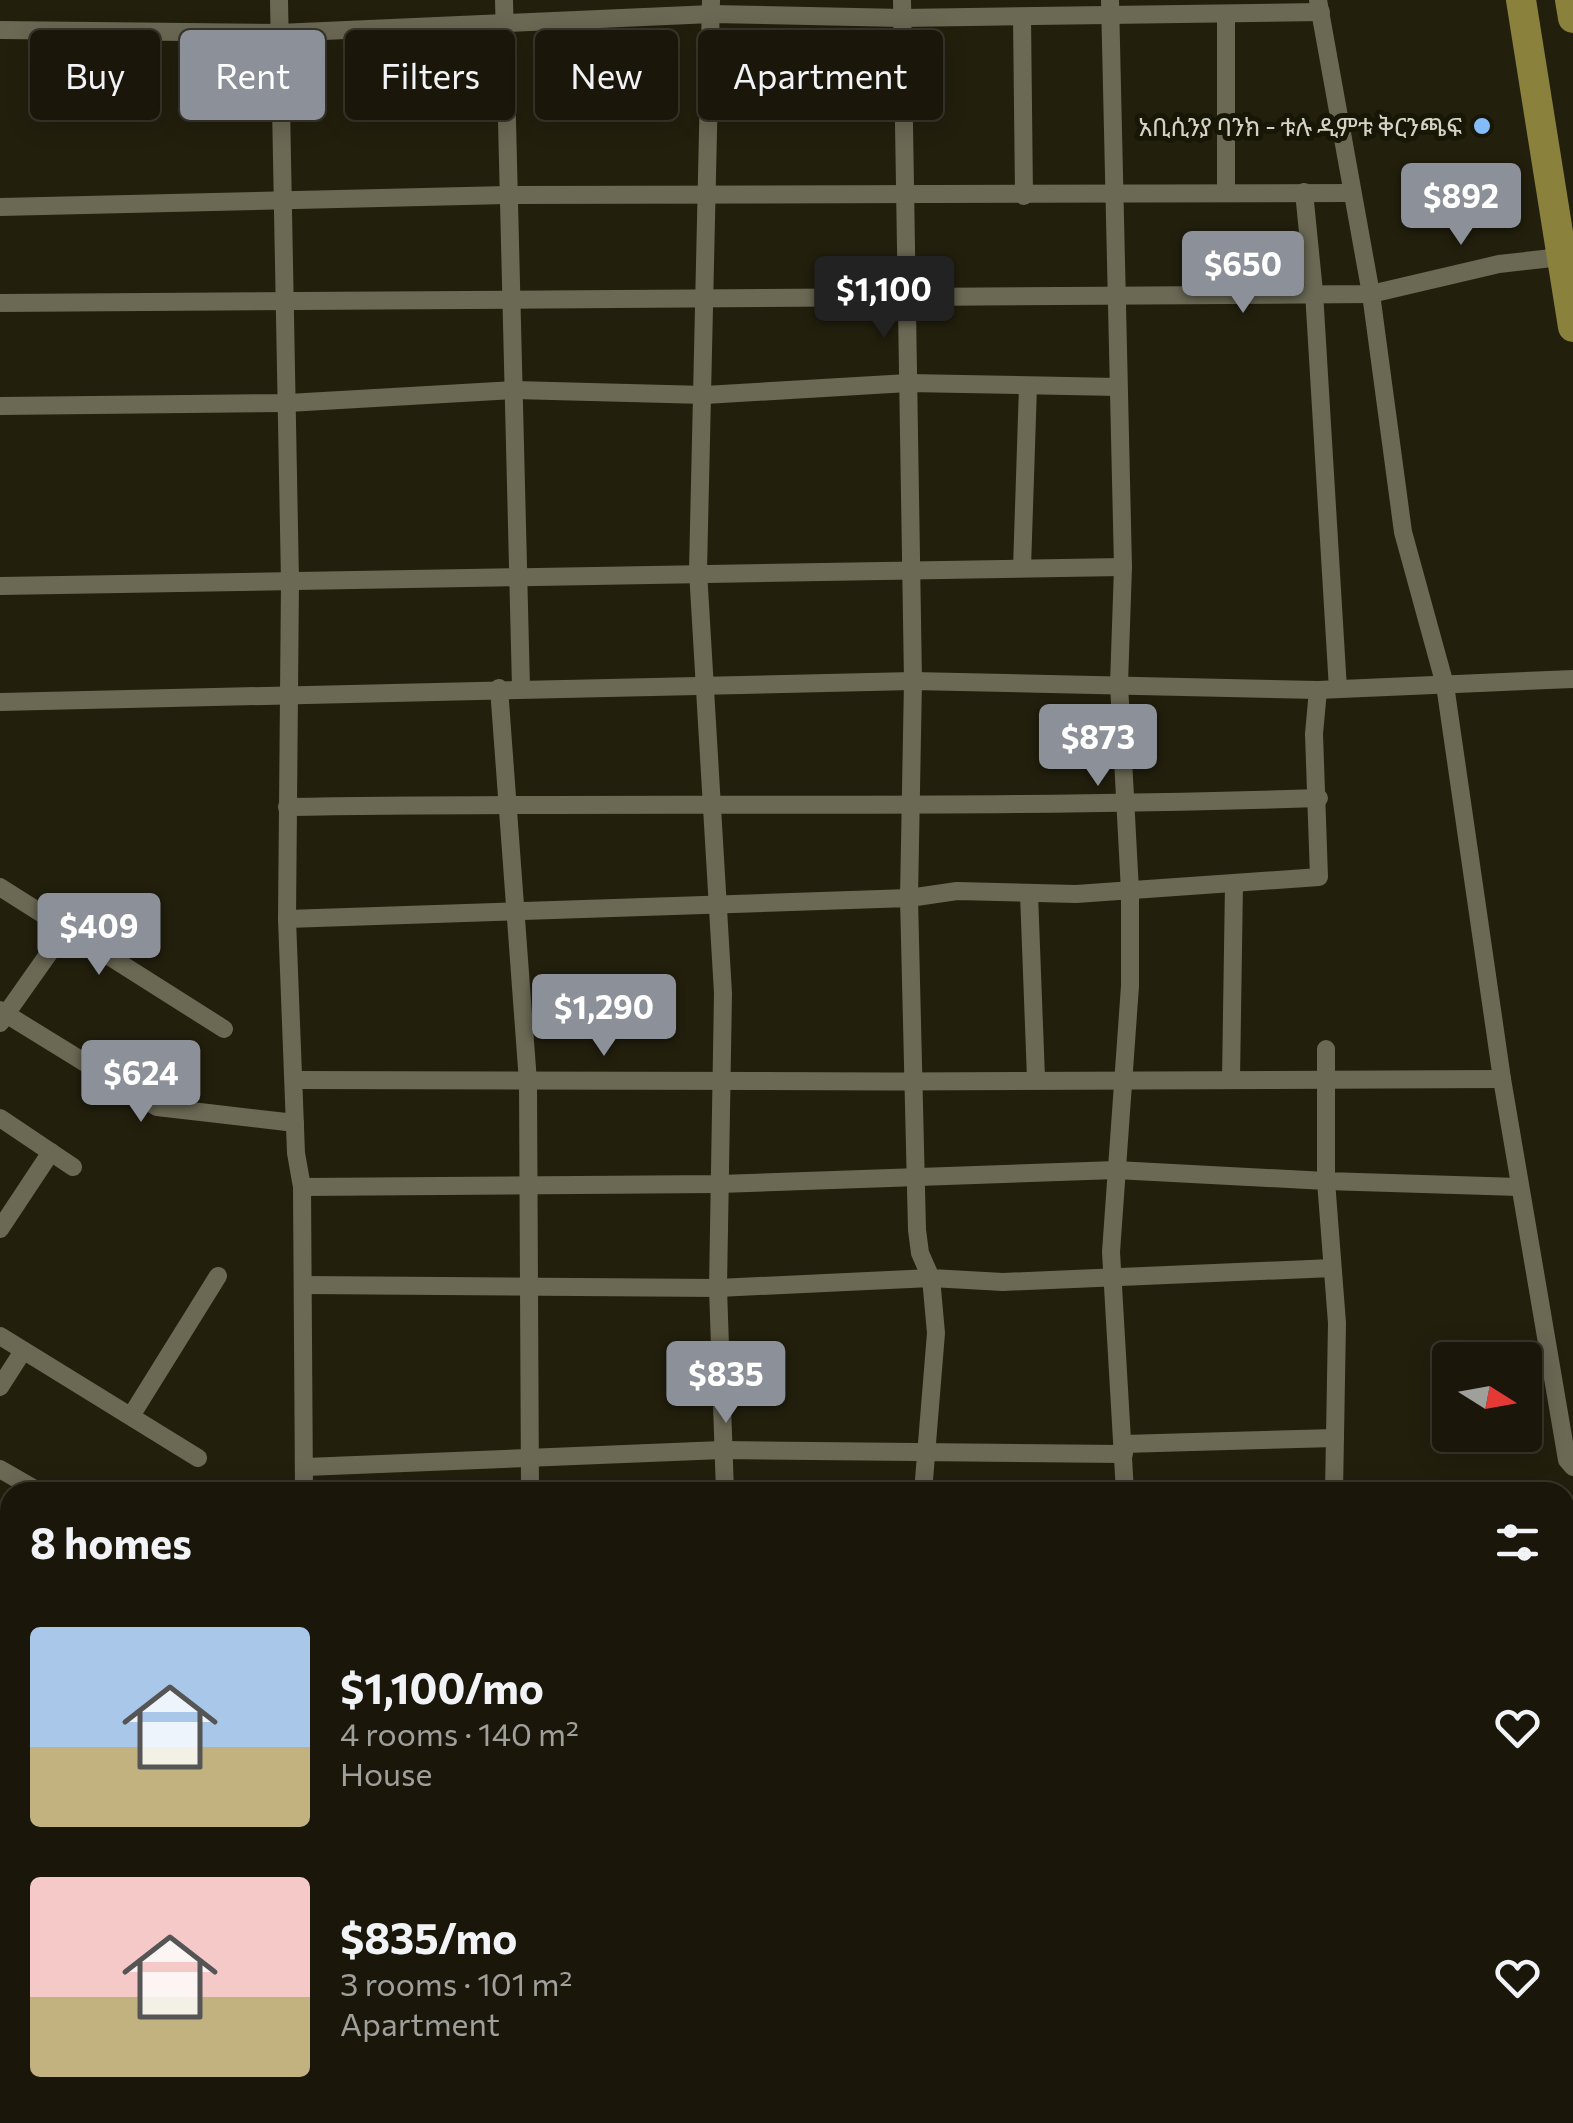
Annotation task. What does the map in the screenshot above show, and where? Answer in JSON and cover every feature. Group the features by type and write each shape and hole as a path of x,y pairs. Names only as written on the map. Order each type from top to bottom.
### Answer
{"main road":[{"path":"1520,0 1573,328"},
{"path":"1570,0 1573,18"}],"street":[{"path":"279,0 279,30"},
{"path":"504,0 521,688"},
{"path":"325,31 505,24 712,7 902,9 1022,17 1110,8 1226,14 1320,6 1372,294 1404,532 1445,686 1502,1079 1566,1460 1573,1467"},
{"path":"712,7 708,296 698,571 718,902 722,1084 718,1288 724,1482"},
{"path":"1110,8 1111,195 1123,568 1119,684 1130,891 1130,986 1121,1078 1113,1277 1124,1482"},
{"path":"902,9 913,681 909,898 920,1252 931,1278 934,1360 923,1482"},
{"path":"1226,14 1226,191"},
{"path":"1022,17 1024,196"},
{"path":"0,30 180,32"},
{"path":"283,120 291,697 287,919 295,1123 302,1187 305,1482"},
{"path":"0,207 507,194 905,197 1226,191 1351,193"},
{"path":"1304,192 1314,292 1338,690"},
{"path":"0,303 1372,294 1498,264 1561,257"},
{"path":"0,406 288,403 514,390 704,395 908,383 1118,388"},
{"path":"1022,568 1028,386"},
{"path":"0,586 698,571 1123,568"},
{"path":"0,702 913,681 1338,690 1573,679"},
{"path":"499,688 528,1082 525,1184 530,1284 530,1482"},
{"path":"287,919 909,898 957,891 1130,891 1319,877 1314,734 1318,690"},
{"path":"287,807 510,804 908,808 1318,798"},
{"path":"1231,1079 1234,884"},
{"path":"0,887 224,1029"},
{"path":"1029,894 1036,1078"},
{"path":"66,929 2,1016 157,1108 295,1123"},
{"path":"1326,1049 1326,1182 1338,1323 1334,1482"},
{"path":"294,1080 722,1084 1036,1078 1502,1079"},
{"path":"0,1118 73,1167"},
{"path":"0,1229 51,1152"},
{"path":"302,1187 718,1184 1116,1170 1326,1182 1520,1187"},
{"path":"304,1285 718,1288 931,1278 1003,1282 1332,1268"},
{"path":"131,1416 218,1276"},
{"path":"0,1336 198,1458"},
{"path":"0,1387 23,1351"},
{"path":"306,1467 722,1450 1123,1449 1335,1438"}],"place":[{"name":"አቢሲንያ ባንክ - ቱሉ ዲምቱ ቅርንጫፍ","path":"1482,126"}]}
